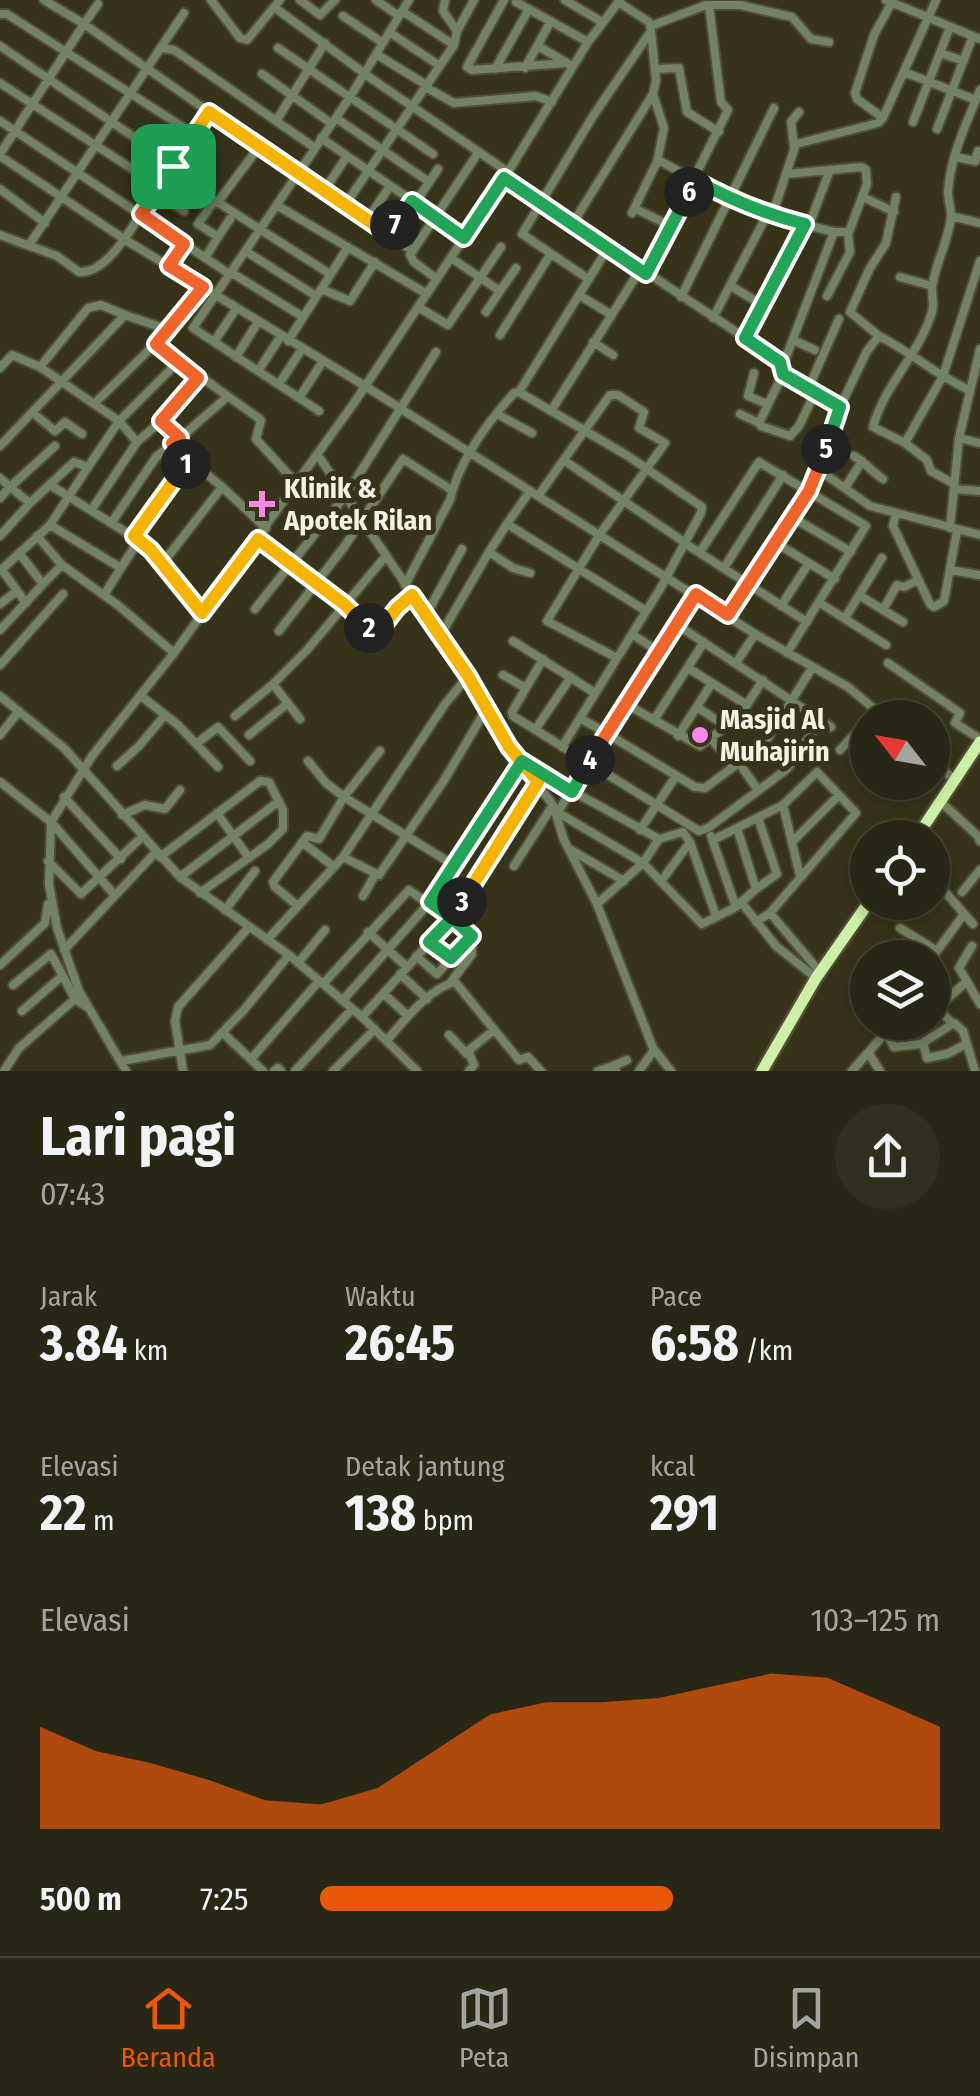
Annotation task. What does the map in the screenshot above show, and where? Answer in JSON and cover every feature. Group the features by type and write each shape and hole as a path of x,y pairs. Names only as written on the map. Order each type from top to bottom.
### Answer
{"highway":[{"path":"928,820 980,740"},
{"path":"762,1071 818,975 856,920"}],"street":[{"path":"44,0 412,250"},
{"path":"211,0 240,38 246,40 277,3 365,74 541,201 840,407"},
{"path":"300,0 320,16 335,0"},
{"path":"376,0 454,46"},
{"path":"319,411 194,328 350,98 409,0"},
{"path":"445,0 443,11 457,31"},
{"path":"346,206 454,46 457,31 474,0"},
{"path":"570,65 472,70 467,67 504,0 518,1 588,42"},
{"path":"565,0 602,22"},
{"path":"794,146 878,123 883,118 936,0"},
{"path":"126,1071 79,992 64,950 50,895 51,822 83,769 258,539 365,386 506,175 552,102 570,65 617,1 646,19 651,28 653,94 664,128 656,162 636,212 670,226"},
{"path":"883,118 855,97 865,57 890,1 976,38 937,130"},
{"path":"98,4 0,154 124,239 365,386 754,634 848,687 858,700"},
{"path":"552,411 610,314 643,272 670,226 728,109 721,102 708,5"},
{"path":"587,278 522,234 651,28 708,5 740,5 786,14 812,39 829,42"},
{"path":"495,69 529,9"},
{"path":"2,12 195,136"},
{"path":"29,245 184,13"},
{"path":"343,16 383,43"},
{"path":"525,68 551,21"},
{"path":"912,122 950,27"},
{"path":"389,32 440,66"},
{"path":"276,121 326,43"},
{"path":"0,46 172,162"},
{"path":"538,46 570,65"},
{"path":"161,48 174,50 315,148"},
{"path":"278,48 432,154"},
{"path":"940,53 964,61"},
{"path":"376,54 454,103 536,96 552,102"},
{"path":"655,69 680,69 687,112 719,132"},
{"path":"904,72 976,100"},
{"path":"262,74 430,182"},
{"path":"0,83 184,211"},
{"path":"980,90 948,190 951,216 932,286 932,314 872,425 905,443 927,460 931,471 954,486 980,492"},
{"path":"573,222 653,94"},
{"path":"681,297 774,108"},
{"path":"0,235 57,256 84,273 103,262 172,173 172,162 195,136 209,112"},
{"path":"713,318 770,215 787,174 794,146 791,122 799,112"},
{"path":"0,121 302,318"},
{"path":"321,138 464,238"},
{"path":"218,237 198,224 259,147"},
{"path":"437,279 411,259 412,250 478,152"},
{"path":"956,157 976,161 978,152"},
{"path":"324,191 347,156"},
{"path":"656,162 770,215 848,233"},
{"path":"388,234 438,170"},
{"path":"745,338 807,224 830,170"},
{"path":"787,174 866,170 862,198 848,233 850,252 827,296"},
{"path":"172,173 330,274"},
{"path":"367,220 390,186"},
{"path":"0,189 45,222"},
{"path":"896,197 886,243 850,312 879,336 970,391"},
{"path":"862,198 894,212"},
{"path":"278,206 427,294"},
{"path":"951,216 980,223"},
{"path":"205,258 230,219"},
{"path":"759,423 834,232"},
{"path":"169,266 184,244"},
{"path":"258,371 302,318 348,247"},
{"path":"418,307 448,325 501,247"},
{"path":"405,585 450,500 450,489 469,453 496,414 519,392 608,248"},
{"path":"247,252 319,292 350,302 375,262"},
{"path":"500,335 550,255"},
{"path":"451,258 500,291"},
{"path":"905,443 943,376 980,260"},
{"path":"486,312 516,268"},
{"path":"900,277 932,286"},
{"path":"730,286 764,306"},
{"path":"95,403 156,344 203,287"},
{"path":"579,295 610,314"},
{"path":"40,367 88,308 101,305 168,330"},
{"path":"214,342 236,308"},
{"path":"0,446 125,315"},
{"path":"740,414 773,432 790,436 800,426 840,319"},
{"path":"236,357 258,322"},
{"path":"728,615 809,491 820,470 840,407 879,336"},
{"path":"792,340 815,350"},
{"path":"593,342 614,355"},
{"path":"156,344 261,420 256,439 297,484"},
{"path":"896,513 893,526 930,604 937,607 944,601 950,570 959,438 980,348"},
{"path":"279,384 302,349"},
{"path":"256,609 346,495 436,352"},
{"path":"0,368 12,354 40,367 119,421 137,442"},
{"path":"299,398 322,362"},
{"path":"35,626 1,570 50,525 119,421 178,363"},
{"path":"754,373 748,396 767,404"},
{"path":"92,509 137,442 198,378"},
{"path":"519,392 702,507 686,544 562,746"},
{"path":"440,636 507,524 565,461 610,395 644,412 639,428 666,444 600,534 548,618 548,624 617,658"},
{"path":"112,522 156,457 227,397"},
{"path":"965,412 980,416"},
{"path":"33,413 55,430 65,422 82,434"},
{"path":"496,414 532,433"},
{"path":"161,421 190,460 266,528"},
{"path":"959,438 980,443"},
{"path":"0,498 55,446"},
{"path":"317,454 556,810 568,848 597,904 654,1050 671,1071"},
{"path":"845,488 858,458 883,478"},
{"path":"279,632 403,459 450,489"},
{"path":"104,595 172,479 190,460"},
{"path":"0,536 76,461 88,467"},
{"path":"565,461 807,622"},
{"path":"700,552 758,462 866,526 787,653"},
{"path":"820,470 870,506 980,535"},
{"path":"724,568 783,475"},
{"path":"0,478 30,503"},
{"path":"50,484 136,538 202,613"},
{"path":"162,564 222,487"},
{"path":"792,517 851,552"},
{"path":"507,524 646,612"},
{"path":"50,525 121,568"},
{"path":"38,536 62,566 174,653"},
{"path":"258,539 377,632 412,595"},
{"path":"776,543 835,578"},
{"path":"426,615 462,548"},
{"path":"489,552 513,568 530,573"},
{"path":"20,553 43,584"},
{"path":"235,716 307,650 386,556"},
{"path":"845,618 882,558"},
{"path":"781,606 809,562"},
{"path":"0,630 62,566"},
{"path":"950,570 980,575"},
{"path":"884,610 898,584 904,587 918,580"},
{"path":"0,604 17,591"},
{"path":"0,665 63,594"},
{"path":"514,866 572,792 696,594"},
{"path":"859,595 902,622"},
{"path":"820,603 886,645"},
{"path":"676,624 832,727"},
{"path":"632,634 659,652"},
{"path":"736,663 754,634"},
{"path":"513,641 595,693"},
{"path":"654,720 704,642"},
{"path":"543,659 512,714 658,805 686,828 708,828 787,769 821,720"},
{"path":"888,663 960,712 955,723 980,740"},
{"path":"688,668 746,704"},
{"path":"580,718 700,788 764,744 812,668"},
{"path":"503,675 526,688"},
{"path":"267,940 343,856 468,676"},
{"path":"535,730 571,677"},
{"path":"626,704 700,746 726,727 763,680"},
{"path":"678,736 712,683"},
{"path":"273,684 300,719"},
{"path":"141,696 218,768"},
{"path":"0,697 64,748 180,877 289,955 362,1017 416,1071"},
{"path":"249,735 288,704"},
{"path":"697,707 726,727"},
{"path":"363,896 408,834 487,708"},
{"path":"0,735 19,712"},
{"path":"117,766 165,716"},
{"path":"196,744 218,727 250,762"},
{"path":"711,738 758,790"},
{"path":"840,750 850,739"},
{"path":"298,906 273,885 308,835 318,840 344,796 380,751"},
{"path":"308,761 326,783 344,796 454,866"},
{"path":"523,763 659,839"},
{"path":"343,1000 430,902 523,763"},
{"path":"713,840 783,805 817,772 855,816 770,912 756,922"},
{"path":"640,830 676,776"},
{"path":"950,776 956,781"},
{"path":"64,950 158,854 262,780 269,782 284,817 283,829 200,892"},
{"path":"0,782 51,822 112,892"},
{"path":"362,1017 452,918 538,782"},
{"path":"122,815 145,805 165,809 180,790"},
{"path":"792,841 839,795"},
{"path":"64,797 120,859"},
{"path":"180,877 279,801"},
{"path":"941,802 979,837"},
{"path":"783,805 800,876"},
{"path":"556,810 643,863 702,924 739,905 777,874 758,818"},
{"path":"217,813 248,858"},
{"path":"480,826 502,840"},
{"path":"597,904 643,863 659,839 686,828"},
{"path":"686,828 716,916"},
{"path":"708,828 739,905 776,946 818,975"},
{"path":"737,828 756,889"},
{"path":"48,861 80,894 142,838"},
{"path":"302,842 334,867"},
{"path":"662,880 690,842"},
{"path":"568,848 624,881"},
{"path":"343,856 375,875"},
{"path":"671,869 678,898"},
{"path":"962,892 980,870"},
{"path":"225,910 255,872"},
{"path":"251,1059 404,892 412,891 472,936 472,954 450,983 408,1016 387,1040"},
{"path":"0,964 45,923 50,895"},
{"path":"950,898 973,924"},
{"path":"770,912 818,975"},
{"path":"946,940 964,914"},
{"path":"183,1071 175,1021 178,1007 249,927"},
{"path":"900,928 916,940"},
{"path":"298,963 325,930"},
{"path":"368,932 427,1000"},
{"path":"437,974 472,936"},
{"path":"429,942 451,958"},
{"path":"972,946 960,966 980,1004"},
{"path":"13,985 51,954 75,999 91,1011"},
{"path":"121,1062 206,1046 222,1033 289,955"},
{"path":"416,956 450,983 457,983 518,1060 528,1057 541,1071"},
{"path":"22,1011 62,976"},
{"path":"966,982 937,1008 963,1031 975,1071"},
{"path":"384,994 408,1016"},
{"path":"4,1071 11,1057 75,999"},
{"path":"295,1071 352,1009"},
{"path":"891,1040 896,1048 924,1043 952,1023"},
{"path":"334,1071 375,1029"},
{"path":"467,1054 494,1030"},
{"path":"222,1033 263,1071"},
{"path":"450,1035 474,1065 469,1071"},
{"path":"852,1071 880,1040"},
{"path":"924,1043 927,1058 966,1044"},
{"path":"639,1071 654,1050"},
{"path":"0,1051 11,1057"},
{"path":"868,1054 880,1071"},
{"path":"938,1056 941,1071"},
{"path":"598,1071 615,1069 627,1060"}],"place":[{"name":"Klinik & Apotek Rilan","path":"262,504"},
{"name":"Masjid Al Muhajirin","path":"700,735"}],"route":[{"path":"173,166 172,162 189,146 209,112 388,234 412,201 464,238 504,178 646,274 695,180 767,215 805,224 745,338 780,362 783,374 840,407 820,470 728,615 696,594 572,792 522,761 480,826 430,902 452,918 429,942 451,958 472,936 452,918 538,782 525,765 509,747 468,676 412,595 374,632 344,604 258,539 202,613 151,550 134,536 172,479 190,460 172,443 180,438 161,421 198,378 156,344 203,287 169,266 184,244 141,214 172,173 173,166"}]}
